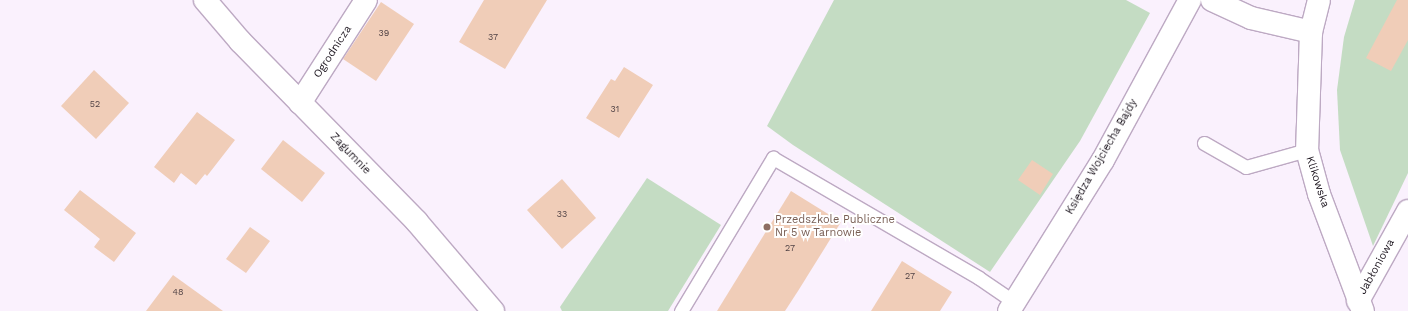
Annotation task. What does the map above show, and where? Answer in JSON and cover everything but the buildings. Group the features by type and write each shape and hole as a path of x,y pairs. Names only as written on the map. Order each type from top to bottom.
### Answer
{"street":[{"name":"Zagumnie","path":"205,0 300,103 417,222 493,311"},
{"name":"Ogrodnicza","path":"300,103 366,0"},
{"name":"Księdza Wojciecha Bajdy","path":"1012,306 1103,160 1190,0"},
{"path":"1212,0 1251,18 1311,32"},
{"name":"Klikowska","path":"1319,0 1311,32 1307,150 1319,194 1360,306"},
{"name":"Jabłoniowa","path":"1360,306 1408,211"}],"lane":[{"path":"1204,143 1246,166 1307,150"},
{"path":"681,311 773,158 979,278 1012,306"}],"green space":[{"path":"834,0 1126,0 1150,13 1080,141 990,272 793,145 767,126"},
{"path":"1355,0 1408,0 1408,173 1373,246 1340,150 1337,90 1344,37"},
{"path":"647,178 721,225 668,311 562,311 560,307"}],"place":[{"name":"Przedszkole Publiczne Nr 5 w Tarnowie","path":"767,227"}]}
